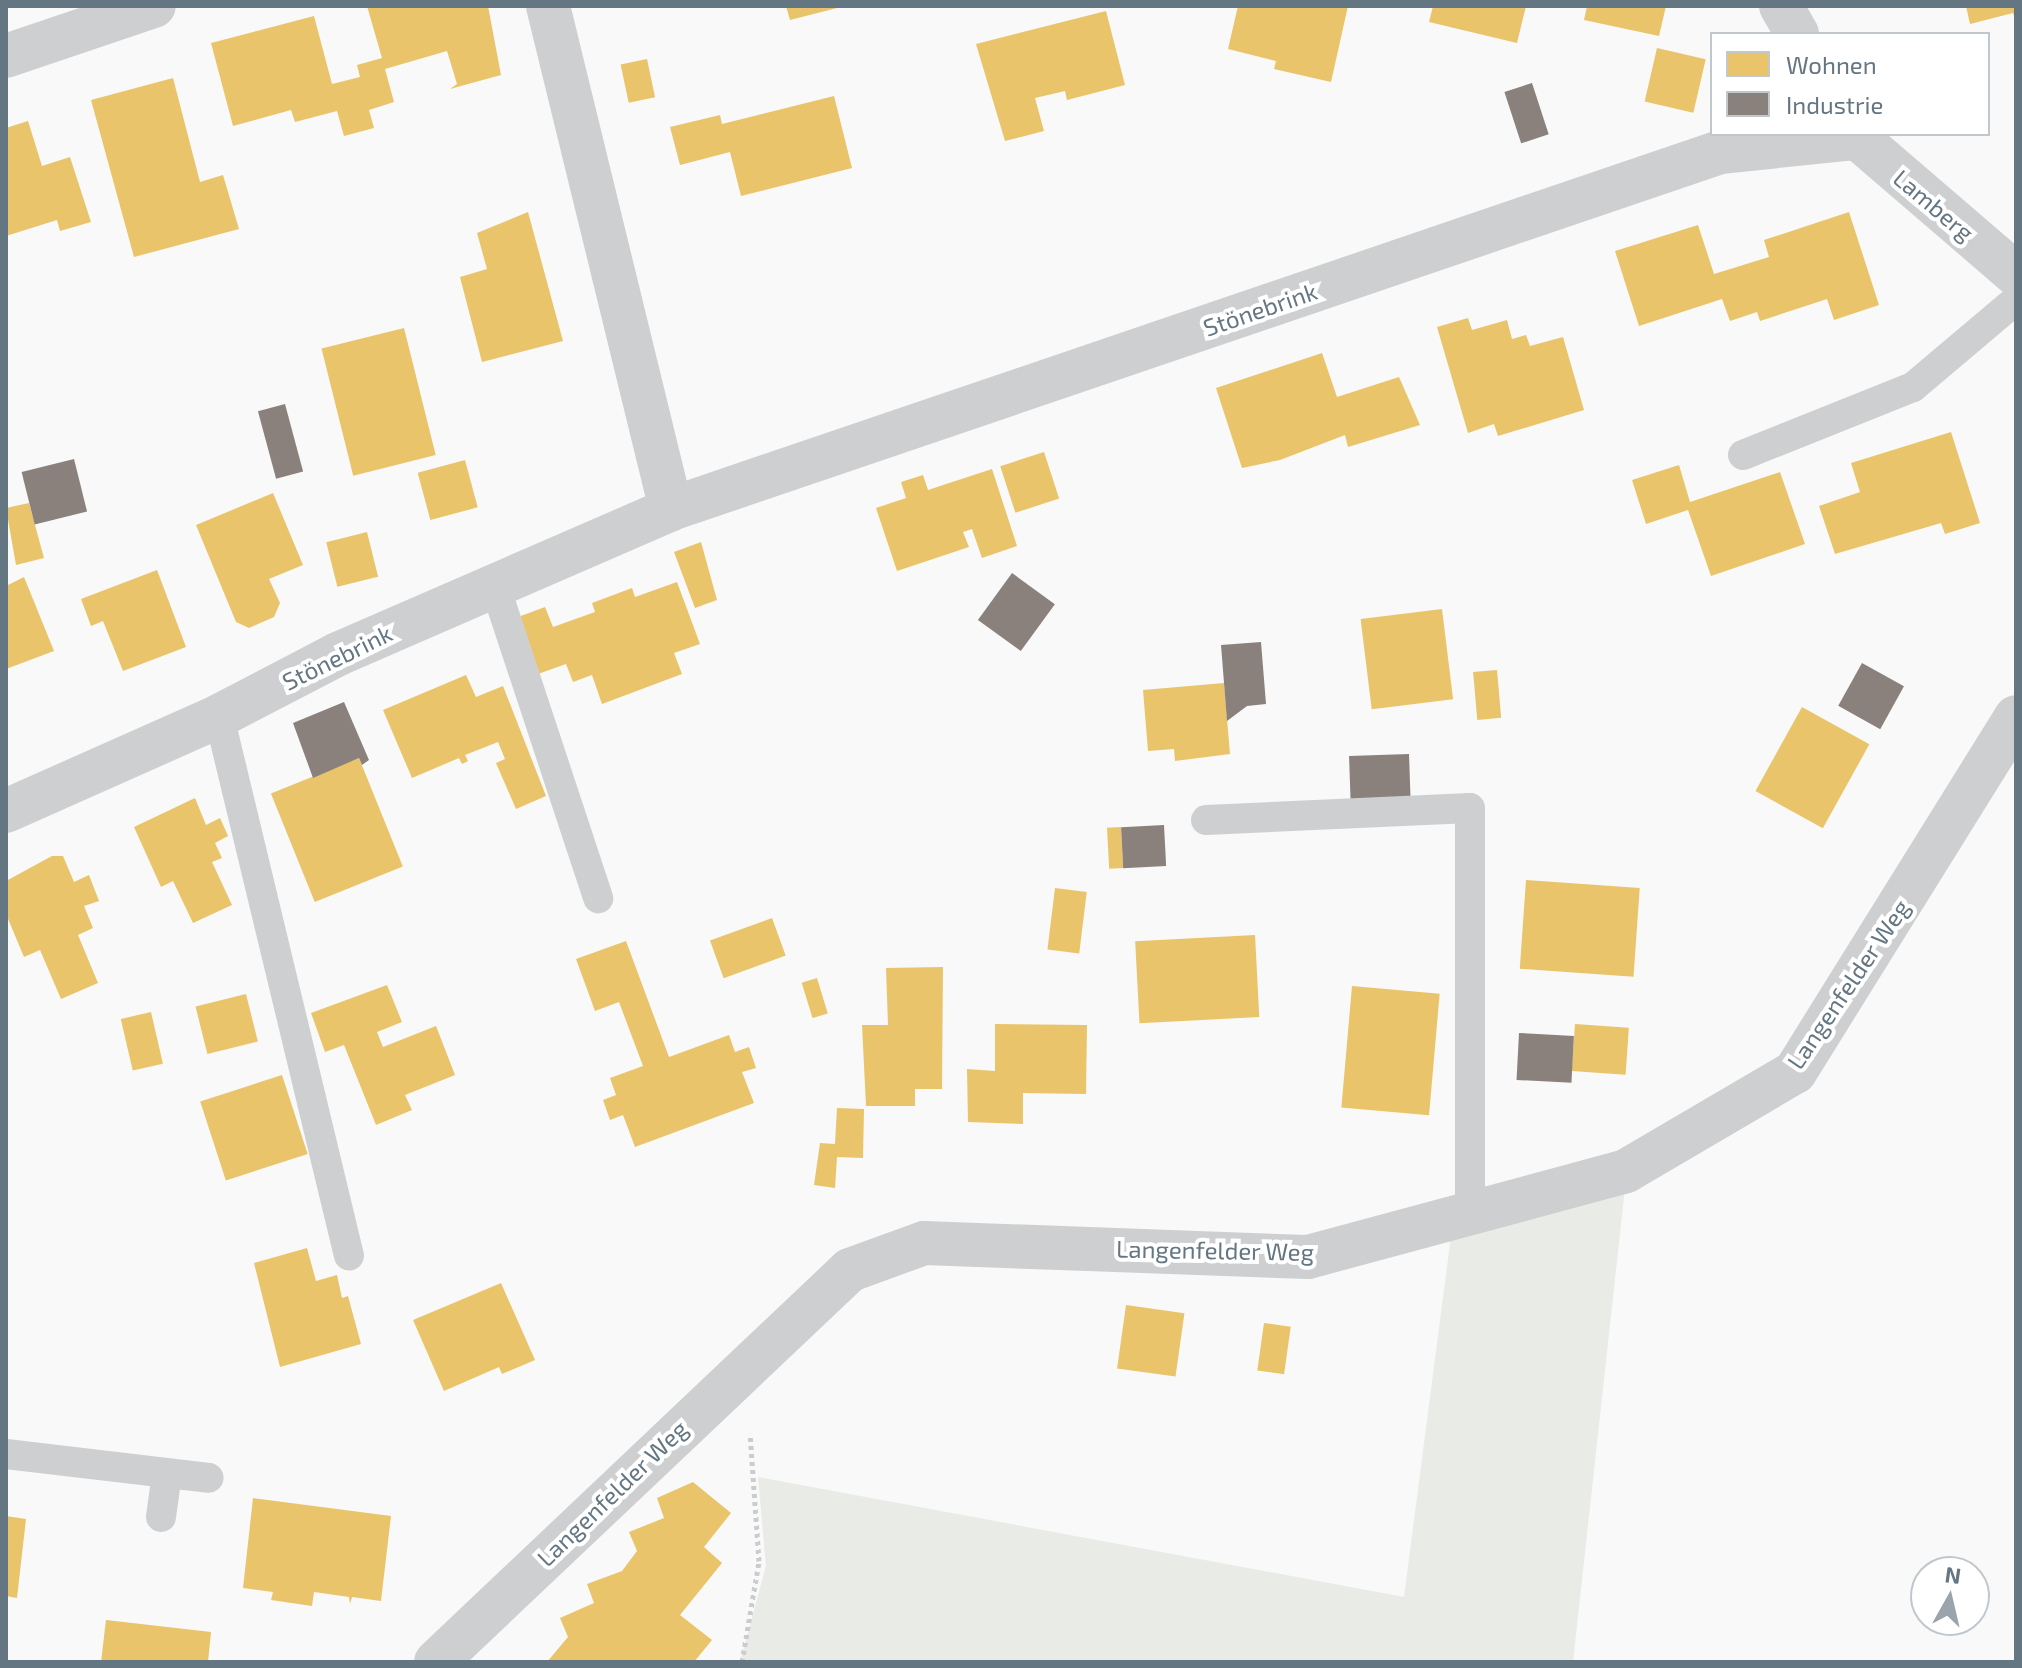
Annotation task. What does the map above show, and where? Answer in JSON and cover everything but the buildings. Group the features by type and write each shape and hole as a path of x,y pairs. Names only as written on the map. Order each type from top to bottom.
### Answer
{"street":[{"path":"6,56 154,6"},
{"path":"548,6 671,509"},
{"path":"1781,6 1796,32"},
{"name":"Stönebrink","path":"6,811 219,716 338,654 671,509 1720,152 1854,136"},
{"name":"Lamberg","path":"1854,136 2016,274"},
{"name":"Langenfelder Weg","path":"436,1662 745,1364 850,1270 924,1243 1308,1257 1626,1171 1795,1072 2016,717"}],"lane":[{"path":"1743,455 1913,387 2016,300"},
{"path":"495,586 598,898"},
{"path":"219,716 349,1256"},
{"path":"1206,820 1470,808 1470,1212"},
{"path":"6,1454 209,1478"},
{"path":"161,1517 167,1473"}],"path":[{"path":"742,1662 759,1561 745,1364"}],"shaded area":[{"path":"1625,1188 1573,1662 740,1662 766,1566 758,1477 1404,1597 1451,1236"}]}
